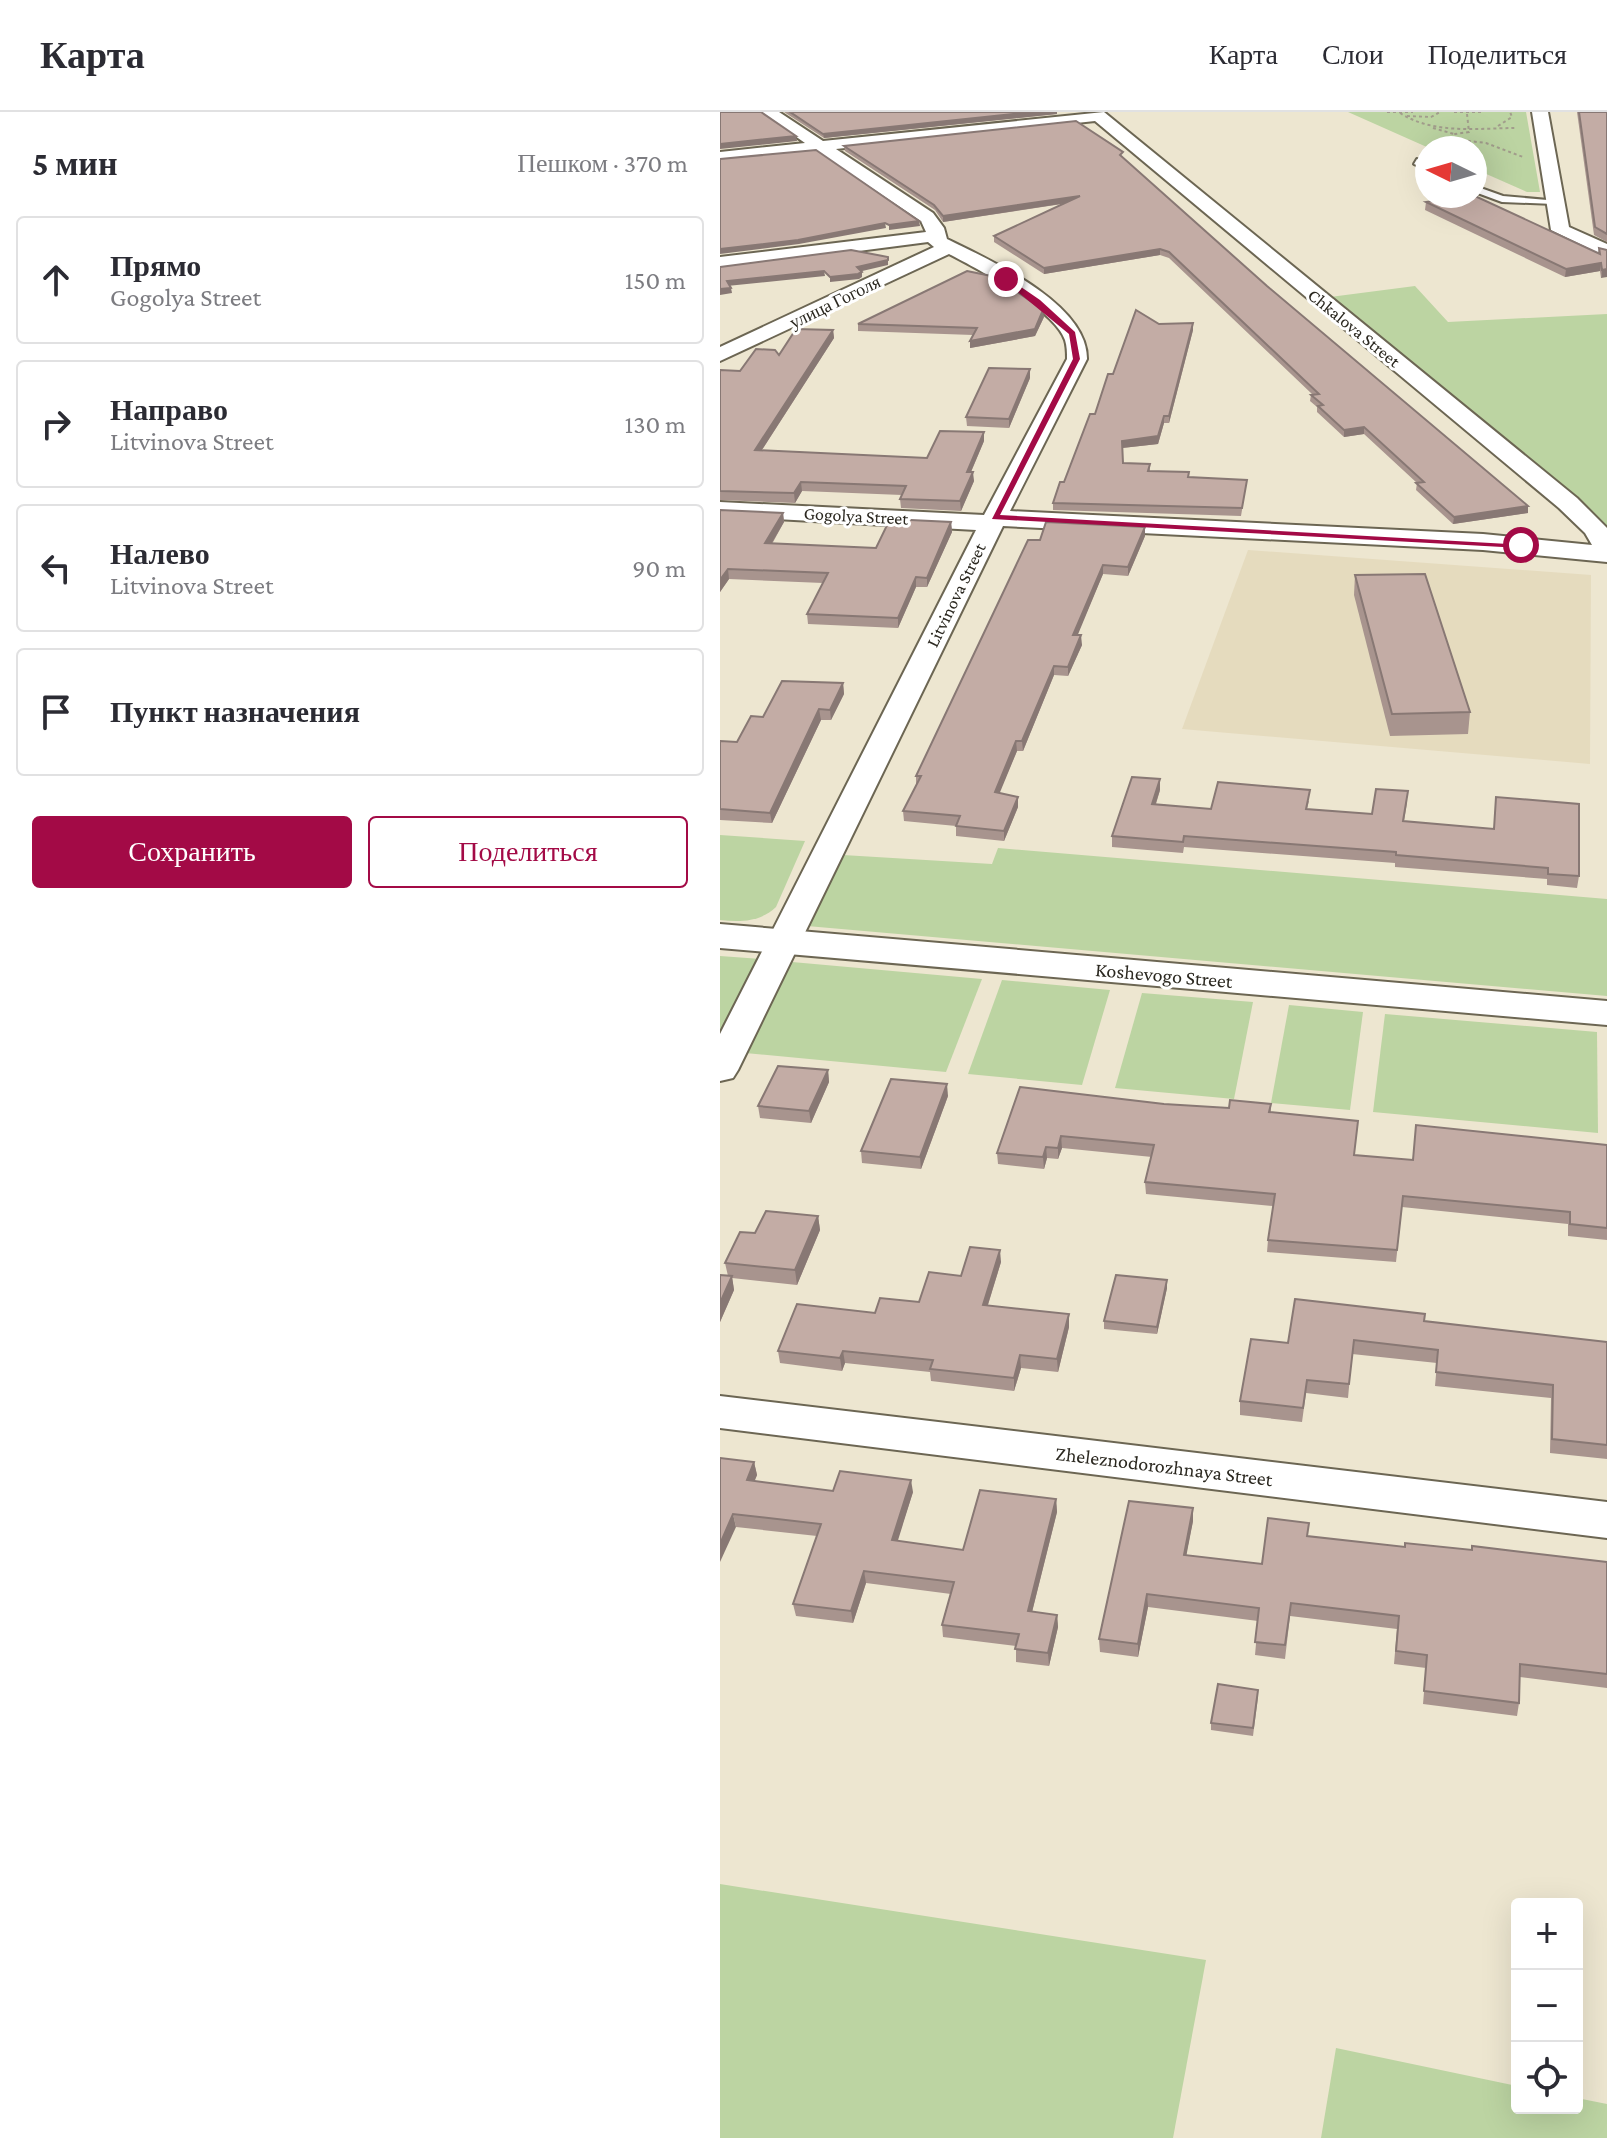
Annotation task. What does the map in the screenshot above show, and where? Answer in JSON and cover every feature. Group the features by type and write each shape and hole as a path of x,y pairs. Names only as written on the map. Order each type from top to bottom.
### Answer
{"main road":[{"name":"Koshevogo Street","path":"720,936 1607,1013"}],"street":[{"name":"Litvinova Street","path":"720,1070 993,520 1072,373 1077,346 1072,333 1037,302 987,267 942,242 927,217 769,112"},
{"path":"720,157 1095,114"},
{"name":"Chkalova Street","path":"1095,114 1568,503 1595,529 1607,552"},
{"path":"1541,120 1562,232 1607,251"},
{"path":"720,263 942,242"},
{"name":"улица Гоголя","path":"720,355 942,242"},
{"name":"Gogolya Street","path":"720,509 1483,542 1607,552"},
{"name":"Zheleznodorozhnaya Street","path":"720,1412 1607,1520"}],"lane":[{"path":"1487,193 1502,199 1554,201"}],"path":[{"path":"1387,112 1431,117"},
{"path":"1401,114 1413,112"},
{"path":"1430,125 1427,120 1440,112"},
{"path":"1454,112 1483,112"},
{"path":"1493,127 1510,120 1510,112"},
{"path":"1401,114 1455,134 1469,132 1467,114"},
{"path":"1430,125 1493,127 1541,120"},
{"path":"1455,134 1451,137 1455,141 1486,143 1531,161"}],"shaded area":[{"path":"1248,550 1591,575 1590,764 1182,729"}],"green space":[{"path":"1348,112 1526,112 1540,192 1527,192 1487,174 1487,136 1415,136 1415,142"},
{"path":"1415,286 1448,322 1607,314 1607,528 1330,297"},
{"path":"720,835 805,841 776,907 770,912 750,920 720,920"},
{"path":"998,848 1607,899 1607,996 807,926 843,855 992,864"},
{"path":"720,956 761,959 720,1036"},
{"path":"792,962 982,979 946,1072 745,1053"},
{"path":"1002,980 1110,990 1082,1085 968,1074"},
{"path":"1142,993 1253,1002 1234,1099 1115,1088"},
{"path":"1289,1005 1363,1012 1350,1110 1271,1103"},
{"path":"1385,1014 1597,1032 1598,1133 1373,1112"},
{"path":"720,1884 1206,1960 1173,2138 720,2138"},
{"path":"1336,2048 1511,2085 1511,2114 1583,2114 1583,2099 1607,2104 1607,2138 1321,2138"}],"building":[{"path":"720,112 761,112 796,136 720,144"},
{"path":"790,112 1033,112 823,134"},
{"path":"1579,112 1607,112 1607,234 1595,227"},
{"path":"1076,121 1123,152 1120,155 1267,286 1528,506 1454,517 1416,483 1424,482 1364,427 1344,430 1318,406 1323,405 1311,395 1319,394 1169,252 1160,249 1044,268 994,236 1080,196 943,216 934,205 844,146"},
{"path":"816,150 919,221 885,223 798,240 720,249 720,159"},
{"path":"1487,202 1600,254 1599,248 1607,250 1607,269 1602,270 1601,263 1566,269 1439,208 1487,208"},
{"path":"851,250 888,257 888,260 857,267 862,272 858,274 830,277 824,271 727,281 731,288 720,289 720,267"},
{"path":"967,271 996,277 1043,310 1035,329 970,341 977,328 858,324"},
{"path":"1136,310 1159,324 1193,323 1169,416 1164,416 1158,436 1122,441 1123,463 1150,464 1148,471 1189,472 1188,477 1247,480 1242,508 1053,503 1090,414 1095,414 1108,374 1113,374"},
{"path":"796,329 833,330 755,450 927,458 940,431 984,432 967,472 973,472 960,501 900,499 906,486 801,482 794,493 720,491 720,370 740,371 756,349 775,350 779,355"},
{"path":"989,368 1030,369 1009,419 966,417"},
{"path":"720,510 783,513 765,543 876,548 890,519 951,522 927,578 916,577 898,618 807,614 828,573 728,569 720,580"},
{"path":"1046,522 1145,527 1128,567 1103,565 1073,635 1081,635 1068,667 1054,666 1022,741 1016,741 995,792 1018,797 1004,831 956,826 960,816 903,811 921,776 916,776 1028,540 1040,540"},
{"path":"1425,574 1470,712 1392,714 1355,575"},
{"path":"782,681 843,683 830,710 819,709 770,813 720,809 720,741 737,742 751,716 763,717"},
{"path":"1132,777 1160,779 1152,804 1211,809 1218,782 1310,790 1306,809 1372,814 1376,789 1408,791 1403,821 1494,829 1496,797 1579,804 1579,876 1548,874 1548,868 1396,855 1396,852 1184,836 1183,842 1112,836"},
{"path":"778,1066 828,1070 809,1111 758,1106"},
{"path":"891,1079 947,1084 920,1157 861,1151"},
{"path":"1020,1087 1164,1104 1229,1108 1230,1100 1271,1104 1269,1112 1358,1121 1354,1155 1413,1160 1416,1125 1607,1145 1607,1228 1570,1224 1570,1212 1403,1196 1397,1250 1268,1240 1275,1194 1145,1182 1154,1145 1061,1136 1058,1148 1046,1147 1043,1157 997,1153"},
{"path":"766,1211 818,1216 795,1270 725,1263 740,1232 755,1233"},
{"path":"970,1247 1000,1250 983,1305 1069,1314 1057,1359 1020,1355 1014,1378 930,1369 933,1360 843,1351 840,1358 778,1351 797,1304 875,1313 880,1298 919,1302 929,1272 961,1276"},
{"path":"720,1275 732,1276 720,1303"},
{"path":"1116,1275 1167,1280 1157,1327 1104,1321"},
{"path":"1295,1299 1425,1314 1424,1321 1607,1342 1607,1445 1552,1439 1553,1385 1436,1372 1438,1350 1354,1340 1349,1384 1307,1380 1303,1408 1240,1401 1251,1339 1288,1343"},
{"path":"720,1458 754,1462 747,1480 833,1491 840,1471 911,1480 892,1540 963,1550 980,1490 1056,1499 1028,1611 1057,1615 1048,1653 1015,1649 1019,1634 942,1625 954,1582 864,1571 851,1611 793,1604 821,1524 733,1514 720,1544"},
{"path":"1129,1501 1193,1508 1184,1555 1262,1564 1268,1518 1309,1523 1307,1536 1405,1547 1405,1543 1472,1550 1472,1546 1607,1562 1607,1674 1520,1664 1519,1703 1424,1691 1427,1655 1396,1651 1399,1616 1291,1603 1285,1645 1255,1642 1259,1608 1147,1594 1138,1644 1099,1639"},
{"path":"1218,1684 1258,1690 1253,1728 1211,1723"}],"route":[{"path":"1006,279 1072,333 1077,346 1077,359 995,518 1521,545"}]}
